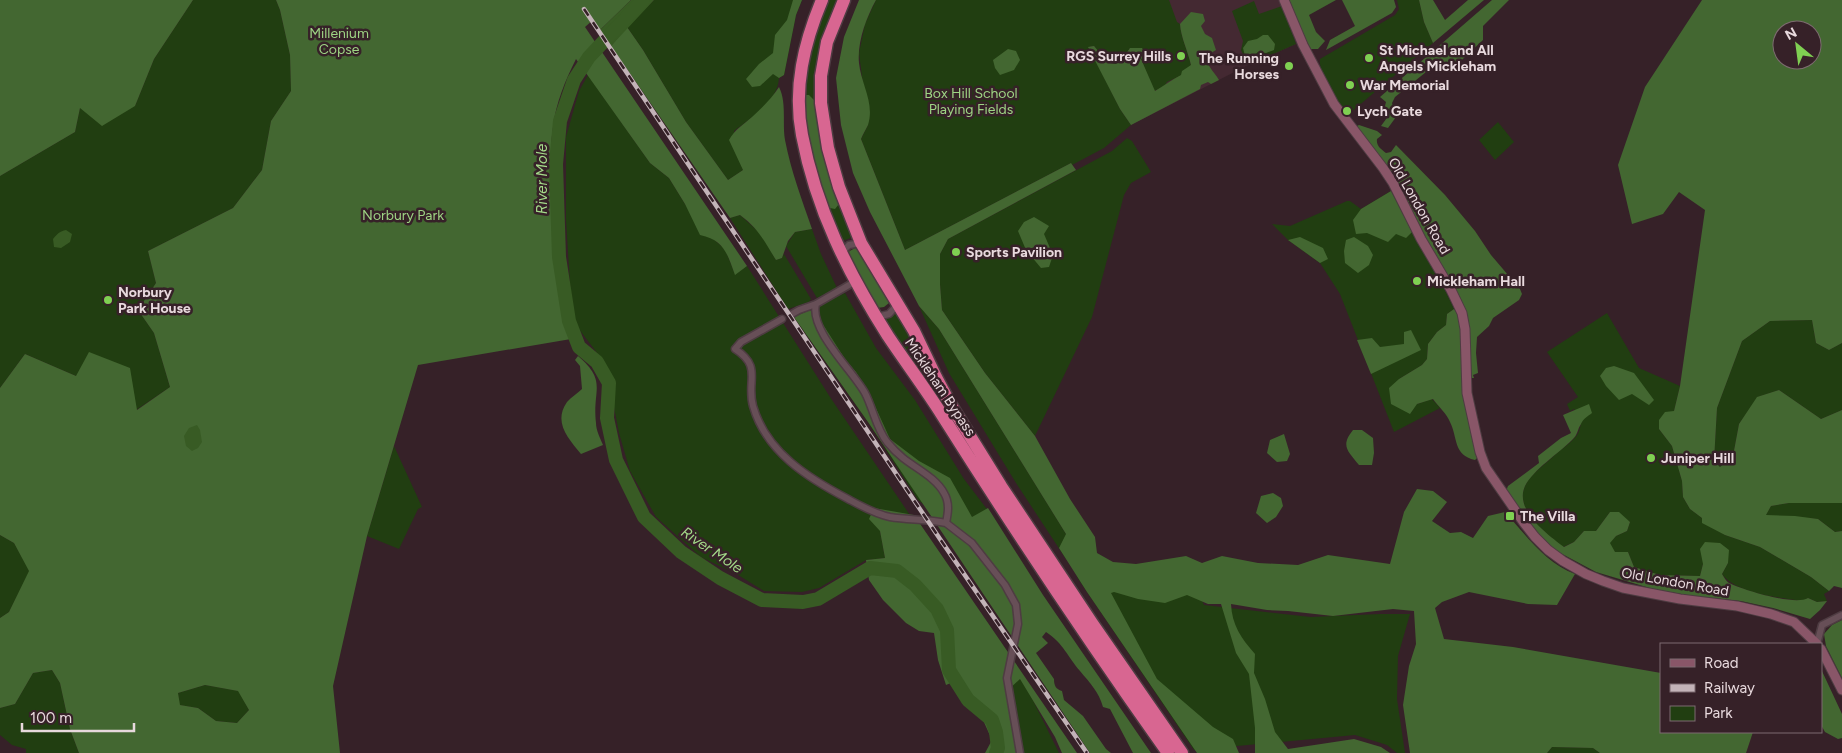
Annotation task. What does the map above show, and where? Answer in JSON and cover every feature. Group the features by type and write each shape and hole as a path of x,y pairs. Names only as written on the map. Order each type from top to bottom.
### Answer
{"highway":[{"name":"Mickleham Bypass","path":"822,0 803,52 798,102 801,133 810,168 825,217 840,254 876,317 927,391 1030,552 1168,753"},
{"name":"Mickleham Bypass","path":"844,0 827,42 821,76 821,103 830,156 839,187 861,242 914,331 948,400 1001,486 1080,607 1182,753"}],"main road":[{"name":"Old London Road","path":"1284,0 1303,45 1334,104 1383,168 1462,313 1465,329 1467,393 1480,452 1486,468 1535,537 1563,561 1602,581 1623,588 1680,600 1737,606 1771,614 1794,622 1816,643"},
{"path":"1822,651 1842,690"}],"street":[{"path":"840,254 850,245 861,242"},
{"path":"792,314 816,304 856,281"},
{"path":"816,304 814,311 820,329 866,395 875,420 886,440 902,457 935,482 944,494 949,508 946,523"},
{"path":"876,317 889,314 898,304"},
{"path":"782,319 741,342 735,349 751,363 753,404 763,431 781,454 810,477 871,511 890,517 946,523 972,543 1005,585 1016,605 1018,624 1007,678 1020,753"},
{"path":"1817,643 1822,625 1842,615"}],"shaded area":[{"path":"631,0 654,0 611,46 600,30"},
{"name":"RGS Surrey Hills","path":"1065,0 1280,0 1296,44 1248,65 1131,125"},
{"path":"66,230 72,234 70,242 61,248 54,247 53,239 59,233"},
{"path":"197,425 202,442 198,448 192,451 186,446 184,436 189,428"}],"green space":[{"path":"0,0 193,0 154,59 135,106 102,126 80,108 75,132 0,176"},
{"path":"193,0 276,0 290,55 291,91 271,121 262,170 233,208 148,251 156,283 138,310 154,333 170,387 136,410 76,376 25,354 0,388 0,176 75,132 80,108 135,106 154,59"},
{"name":"Norbury Park","path":"276,0 631,0 600,30 593,20 585,27 747,266 735,275 727,254 720,244 700,235 685,204 669,178 650,163 576,59 556,109 551,159 552,211 556,260 563,307 571,339 418,365 367,536 333,686 340,753 79,753 70,729 60,683 52,670 33,673 15,704 0,708 0,618 9,612 29,571 14,543 0,535 0,388 25,354 76,376 89,352 130,368 137,410 170,387 154,333 138,310 156,283 148,251 233,208 262,170 271,121 291,91 290,55","holes":["205,685 238,691 249,710 237,723 216,721 198,708 180,705 178,693"]},
{"path":"654,0 802,0 796,15 784,75 779,78 774,94 769,101 755,115 734,131 743,170 728,180 686,122 627,27"},
{"path":"793,0 802,0 796,15 784,75 779,78 773,74 760,86 752,87 746,79 759,64 773,53 775,35 787,20"},
{"path":"826,0 840,0 818,100 855,234 844,240 839,240 824,201 804,95 804,74"},
{"path":"859,0 876,0 866,23 859,47 860,71 870,109 868,125 861,139 905,250 1071,163 1076,170 948,239 940,254 940,284 942,310 985,373 1035,436 1070,499 1095,537 1097,553 1113,562 1136,564 1186,556 1202,563 1222,556 1258,563 1298,565 1328,555 1390,564 1404,512 1417,489 1433,491 1447,502 1432,521 1450,533 1461,532 1473,538 1488,516 1505,512 1545,556 1575,574 1557,605 1528,604 1469,592 1442,602 1435,608 1444,639 1513,647 1660,673 1660,733 1753,733 1746,753 1600,753 1593,748 1552,747 1547,753 1410,753 1403,705 1409,666 1416,644 1414,611 1393,609 1333,616 1267,610 1231,604 1233,618 1238,631 1255,654 1254,673 1265,699 1275,732 1288,749 1354,739 1381,747 1390,753 1255,753 1255,728 1249,674 1236,653 1221,604 1208,604 1187,595 1165,603 1138,599 1114,592 1111,593 1157,679 1213,727 1233,739 1239,753 1197,753 1059,548 1066,534 939,329 919,306 870,212 853,173 841,125 836,78 844,37"},
{"name":"Box Hill School Playing Fields","path":"876,0 1169,0 1177,22 1180,24 1191,65 1182,75 1154,91 1141,59 1130,48 1116,64 1108,63 1094,46 1089,47 1120,109 1131,125 1104,148 1072,165 1071,163 905,250 861,139 868,125 859,53 865,24"},
{"path":"1289,0 1336,0 1309,15 1316,32 1325,41 1318,49 1311,49 1301,31"},
{"path":"1342,0 1394,0 1396,7 1392,13 1326,50 1330,40 1355,26"},
{"path":"1397,0 1419,0 1424,22 1433,43 1350,113 1345,114 1325,79 1320,59 1395,15 1399,9"},
{"path":"1419,0 1433,0 1445,20 1468,0 1484,0 1433,43 1424,22"},
{"path":"1492,0 1509,0 1483,26 1483,40 1449,72 1443,73 1436,64 1395,97 1392,103 1396,117 1388,128 1381,126 1389,115 1385,106 1386,102 1380,97"},
{"path":"1702,0 1842,0 1842,343 1829,350 1816,343 1812,320 1770,321 1742,341 1717,408 1714,461 1720,467 1733,456 1739,424 1757,397 1779,390 1821,419 1842,410 1842,503 1789,503 1771,506 1766,515 1818,519 1835,532 1842,531 1842,588 1834,586 1829,591 1811,577 1760,547 1725,535 1702,523 1702,518 1690,509 1683,497 1682,481 1672,446 1659,429 1659,420 1665,412 1674,411 1680,386 1705,210 1679,192 1663,214 1632,224 1618,165 1645,87"},
{"path":"1254,1 1259,14 1282,6 1296,44 1248,65 1241,50 1243,41 1232,11"},
{"path":"1191,12 1203,14 1205,21 1201,26 1205,34 1212,38 1216,50 1206,56 1209,66 1219,80 1211,84 1208,82 1201,85 1200,89 1131,125 1120,109 1088,47 1094,46 1108,63 1116,64 1130,48 1142,48 1146,55 1141,59 1155,91 1181,75 1182,71 1191,65 1180,24"},
{"path":"627,27 686,122 728,180 743,170 729,140 731,136 766,103 779,87 784,106 784,133 787,152 812,229 795,232 788,241 782,258 776,260 757,230 747,220 740,215 730,218 611,46"},
{"path":"1268,35 1275,44 1274,50 1266,53 1258,52 1249,60 1245,56 1243,48 1248,41"},
{"path":"1008,49 1016,51 1020,60 1014,70 1000,75 995,68 993,60"},
{"path":"588,75 650,163 669,178 685,204 711,237 725,249 735,274 747,266 830,397 916,524 880,531 885,558 866,560 819,588 802,592 764,591 738,575 701,557 656,517 630,471 614,407 614,385 604,362 575,324 570,284 566,219 566,137 579,91"},
{"path":"804,95 809,95 814,100 839,204 835,209 830,208 824,201 807,141"},
{"path":"1498,122 1514,142 1495,160 1479,140"},
{"path":"1359,125 1377,131 1382,135 1377,139 1377,144 1386,153 1391,152 1396,145 1445,195 1520,289 1522,294 1519,300 1493,318 1489,326 1477,337 1478,373 1473,375 1474,378 1469,378 1466,312 1461,299 1418,225 1405,195 1387,166 1357,130"},
{"path":"1127,138 1132,141 1151,172 1131,183 1124,195 1092,317 1035,436 985,373 942,310 940,254 948,239 1112,151"},
{"path":"1391,191 1454,309 1447,314 1446,325 1437,332 1428,344 1427,359 1422,365 1399,379 1417,404 1432,399 1440,408 1394,432 1340,294 1320,263 1288,240 1272,224 1290,226 1347,201 1361,209"},
{"path":"1391,191 1412,232 1406,238 1396,234 1388,242 1367,233 1356,234 1353,220 1361,209"},
{"path":"740,215 761,234 776,260 782,258 784,254 811,299 809,302 788,309 730,218"},
{"path":"1034,217 1049,226 1044,234 1053,255 1049,267 1041,268 1026,250 1018,231 1024,222"},
{"path":"812,229 837,288 817,298 786,246 795,232"},
{"path":"1300,237 1323,248 1328,259 1320,263 1288,240"},
{"path":"1354,237 1368,246 1373,255 1369,265 1358,273 1345,263 1344,251 1346,240"},
{"path":"855,248 859,249 888,297 889,303 884,307 877,308 848,258 848,252"},
{"path":"845,293 876,348 915,400 964,479 996,521 989,556 918,500 868,422 794,317"},
{"path":"919,306 939,329 1066,534 1066,559 1016,483 949,373"},
{"path":"1454,309 1458,316 1462,336 1463,393 1467,417 1478,457 1475,460 1468,458 1460,450 1449,419 1433,399 1417,404 1410,414 1391,404 1389,388 1399,379 1422,365 1427,359 1428,344 1437,332 1446,325 1447,314"},
{"path":"810,310 822,323 845,359 856,372 870,395 890,439 919,461 950,478 972,517 988,508 1043,595 1151,753 1133,753 1110,709 1103,707 1097,692 1091,684 1061,646 1046,632 1042,637 1048,643 1036,653 1054,679 1056,687 1062,691 1064,700 1083,716 1106,749 1111,753 1090,753 868,422 794,317"},
{"path":"896,313 899,314 1004,500 885,323 886,319"},
{"path":"1607,313 1639,368 1680,386 1674,411 1659,429 1672,446 1682,481 1683,497 1690,509 1725,535 1760,547 1811,577 1829,591 1824,594 1827,601 1817,602 1808,598 1803,601 1793,600 1747,590 1737,586 1722,574 1728,563 1703,564 1700,576 1660,575 1634,567 1628,552 1614,552 1609,543 1616,536 1627,531 1630,522 1610,512 1596,531 1584,531 1574,542 1563,547 1534,521 1524,504 1525,486 1535,473 1575,438 1582,421 1574,409 1570,411 1567,404 1578,397 1547,352"},
{"path":"1812,320 1816,343 1829,350 1842,343 1842,410 1821,419 1779,390 1758,397 1739,424 1733,456 1720,467 1714,461 1717,408 1742,341 1770,321"},
{"path":"1411,330 1421,350 1371,374 1357,340 1372,338 1380,347 1404,344 1404,332"},
{"path":"578,356 593,373 596,380 596,426 603,445 581,454 567,436 561,416 570,398 582,389 580,366 575,360"},
{"path":"1614,366 1634,373 1654,400 1649,405 1632,394 1619,400 1606,386 1600,376 1606,368"},
{"path":"1589,404 1592,413 1583,421 1574,438 1540,468 1525,486 1524,504 1534,521 1541,528 1564,547 1574,542 1584,531 1596,531 1610,512 1619,512 1630,522 1627,531 1616,536 1610,543 1615,552 1628,552 1634,567 1660,575 1700,576 1703,564 1700,549 1705,542 1720,543 1729,550 1728,563 1722,574 1729,583 1781,599 1801,600 1808,598 1817,602 1827,601 1820,610 1810,619 1741,601 1693,596 1653,589 1596,572 1551,548 1535,532 1506,491 1508,486 1539,463 1538,456 1561,438 1571,433 1563,415"},
{"path":"1353,430 1362,430 1373,438 1374,453 1372,465 1359,465 1349,452 1346,444"},
{"path":"1284,434 1290,454 1287,461 1277,462 1267,453 1270,440"},
{"path":"394,446 422,507 418,509 399,549 367,536"},
{"path":"1273,493 1281,498 1283,506 1276,517 1267,523 1256,513 1261,496"},
{"path":"1789,503 1842,503 1842,531 1835,532 1818,519 1765,516 1771,506"},
{"path":"874,508 914,515 1077,753 1062,753 1055,737 1020,679 1006,692 1016,740 1016,753 985,753 992,740 983,720 990,710 974,697 960,679 946,685 938,660 934,633 919,631 906,623 883,600 869,580 866,560 885,558 880,531 869,519"},
{"path":"0,535 14,543 30,571 9,612 0,618"},
{"path":"1188,570 1204,605 1311,617 1410,614 1398,656 1397,699 1405,753 1397,753 1387,745 1355,735 1194,750 1077,577"},
{"path":"1842,620 1842,678 1826,646 1824,634 1832,625"},
{"path":"1007,659 1025,684 1059,753 1004,753 994,715 976,695"},
{"path":"52,670 60,683 70,729 79,753 26,753 26,749 12,745 0,735 0,708 15,704 33,673"},
{"path":"1822,671 1842,714 1842,738 1838,739 1825,732 1822,727"},
{"path":"205,685 239,691 249,710 237,723 216,721 198,708 179,705 178,693"},
{"path":"1552,747 1593,748 1600,753 1547,753"}],"waterway":[{"name":"River Mole","path":"643,0 589,57 574,80 560,121 556,164 559,257 569,321 579,347 597,362 609,383 607,418 616,460 644,517 681,552 720,578 762,600 803,602 818,599 870,568 897,571 915,585 937,609 947,630 949,670 968,700 992,720 998,748 996,753"}],"railway":[{"path":"584,9 940,539 1087,753"}],"place":[{"name":"RGS Surrey Hills","path":"1181,56"},
{"name":"St Michael and All Angels Mickleham","path":"1369,58"},
{"name":"The Running Horses","path":"1289,66"},
{"name":"War Memorial","path":"1350,85"},
{"name":"Lych Gate","path":"1347,111"},
{"name":"Sports Pavilion","path":"956,252"},
{"name":"Mickleham Hall","path":"1417,281"},
{"name":"Norbury Park House","path":"108,300"},
{"name":"Juniper Hill","path":"1651,458"},
{"name":"The Villa","path":"1510,516"}],"park label":[{"name":"Millenium Copse","path":"339,42"}]}
